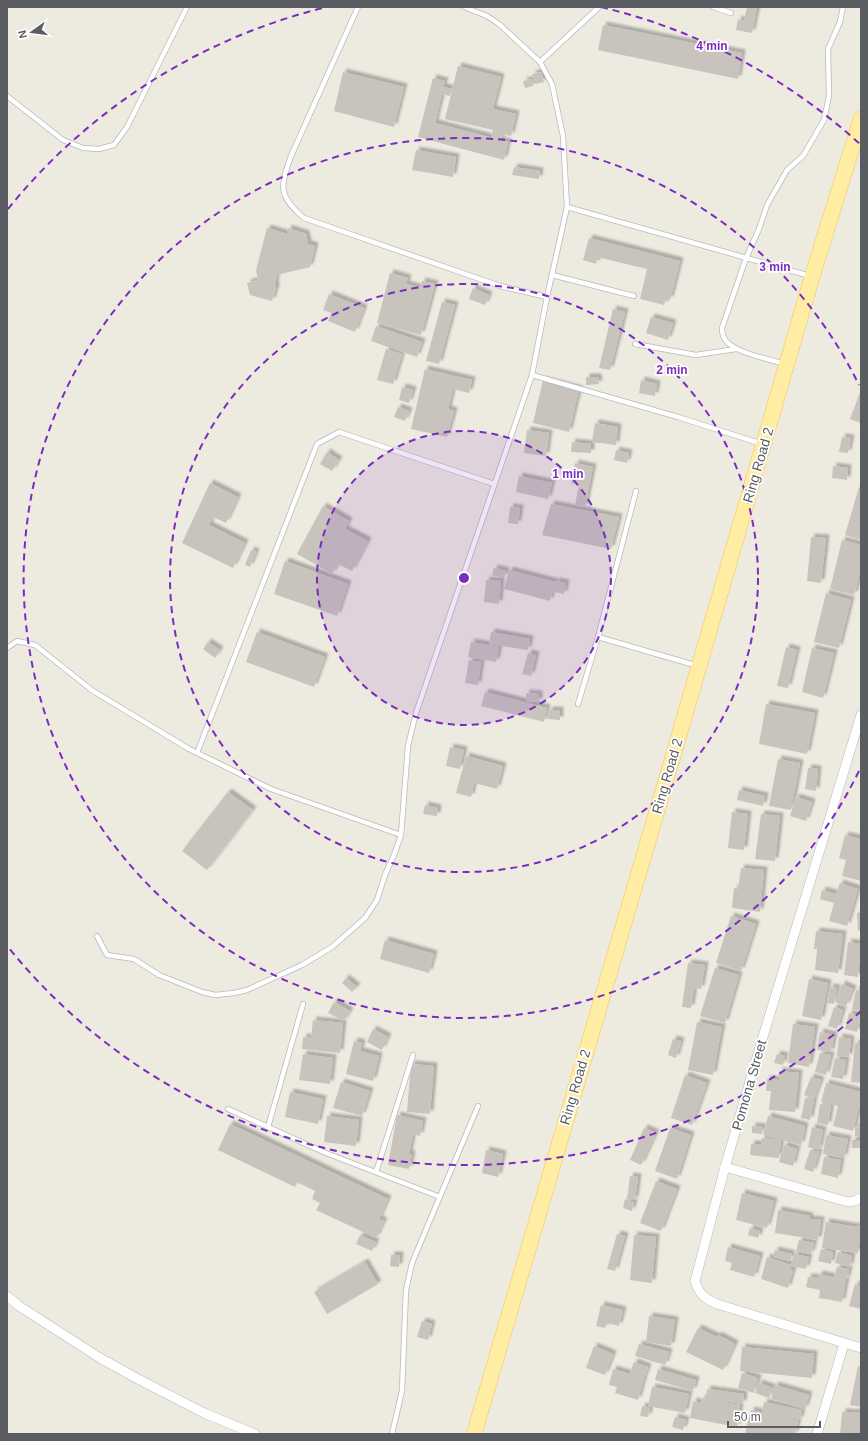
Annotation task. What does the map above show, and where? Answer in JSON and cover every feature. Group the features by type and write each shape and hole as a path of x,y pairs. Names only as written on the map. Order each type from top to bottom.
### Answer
{"main road":[{"name":"Ring Road 2","path":"474,1434 812,277 861,118"}],"street":[{"name":"Pomona Street","path":"860,719 725,1166 695,1281 698,1290 706,1299 717,1304 861,1348"},
{"path":"725,1166 848,1202 861,1198"},
{"path":"7,1296 19,1306 100,1358 204,1413 255,1434"},
{"path":"817,1434 844,1344"}],"lane":[{"path":"7,96 64,140 83,148 100,149 114,145 127,127 187,7"},
{"path":"358,7 291,156 283,178 284,195 292,208 304,218 500,286 547,296"},
{"path":"97,936 108,955 134,959 159,975 202,992 215,995 234,993 247,990 319,956 365,918 377,900 401,835 408,746 415,720 532,375 547,296 567,207 566,172 562,129 552,84 540,62 499,24 487,16 465,7"},
{"path":"540,62 598,7"},
{"path":"713,7 731,13"},
{"path":"787,365 736,349 727,342 723,336 722,328 746,258 756,239 766,205 787,170 803,156 824,120 829,96 828,49 840,22 843,7"},
{"path":"567,207 812,277"},
{"path":"552,275 634,296"},
{"path":"635,344 696,355 736,349"},
{"path":"532,375 678,417 764,445"},
{"path":"197,753 317,444 339,432 494,484"},
{"path":"578,704 598,637 636,491"},
{"path":"598,637 699,666"},
{"path":"7,648 17,642 35,645 93,691 197,753 271,789 401,835"},
{"path":"268,1126 303,1004"},
{"path":"376,1172 413,1055"},
{"path":"392,1434 402,1391 406,1290 412,1263 478,1106"},
{"path":"228,1109 326,1153 440,1197"}],"building":[{"path":"747,7 757,8 752,33 736,30 738,19 744,21"},
{"path":"603,25 742,53 738,79 598,50"},
{"path":"458,66 501,77 493,109 516,114 511,136 502,134 501,139 491,137 493,130 445,119"},
{"path":"343,72 404,87 394,127 334,111"},
{"path":"541,72 544,82 535,84 532,74"},
{"path":"433,78 445,81 443,87 452,89 450,96 442,94 435,123 508,142 504,160 418,137"},
{"path":"532,79 533,86 525,88 523,81"},
{"path":"416,150 456,157 453,177 412,170"},
{"path":"514,167 540,171 539,179 512,175"},
{"path":"267,228 287,234 288,228 306,234 308,244 315,246 310,267 277,275 275,283 276,288 272,301 250,295 247,283 258,280 256,270"},
{"path":"589,238 680,261 670,300 666,298 664,305 640,299 647,269 597,257 596,264 583,260"},
{"path":"390,273 408,278 406,284 420,288 422,281 435,284 421,335 377,323"},
{"path":"473,288 489,295 485,305 469,299"},
{"path":"329,294 364,308 355,332 328,321 331,313 323,310"},
{"path":"442,302 455,305 439,364 426,361"},
{"path":"613,309 625,312 610,370 599,368"},
{"path":"651,317 673,323 668,340 646,333"},
{"path":"376,326 422,342 417,357 371,341"},
{"path":"386,349 402,354 393,384 377,380"},
{"path":"425,369 472,380 469,393 453,389 448,409 454,411 447,437 411,429"},
{"path":"586,377 598,377 599,384 586,385"},
{"path":"543,380 579,389 569,432 533,423"},
{"path":"641,380 657,384 655,396 639,393"},
{"path":"402,387 413,390 409,403 399,400"},
{"path":"861,390 861,423 850,419"},
{"path":"398,407 409,411 405,421 394,417"},
{"path":"595,423 618,427 616,445 592,442"},
{"path":"527,430 549,433 546,456 524,453"},
{"path":"842,437 851,438 848,453 839,452"},
{"path":"572,442 591,444 591,453 571,452"},
{"path":"616,450 629,453 627,463 614,460"},
{"path":"327,452 339,460 332,471 320,464"},
{"path":"575,463 593,467 585,507 575,505 579,485 571,483"},
{"path":"833,466 848,468 847,480 832,478"},
{"path":"519,476 552,483 548,499 516,492"},
{"path":"210,483 238,497 226,523 213,517 209,525 245,543 233,568 182,543"},
{"path":"859,487 861,488 861,540 845,535"},
{"path":"551,504 619,517 611,549 542,535"},
{"path":"323,506 349,521 345,529 368,541 352,571 338,564 332,574 297,554"},
{"path":"510,507 520,508 518,524 508,523"},
{"path":"811,537 826,538 821,583 807,581"},
{"path":"842,540 861,545 861,568 854,595 830,589"},
{"path":"251,550 256,552 250,567 245,565"},
{"path":"285,561 348,584 337,616 274,594"},
{"path":"494,568 506,571 504,578 492,575"},
{"path":"509,570 555,582 550,601 504,589"},
{"path":"486,580 501,581 499,604 484,602"},
{"path":"556,581 566,583 564,594 554,592"},
{"path":"826,593 851,600 839,648 814,642"},
{"path":"257,632 325,657 314,687 246,662"},
{"path":"491,632 530,639 528,650 489,644"},
{"path":"208,642 220,650 215,658 203,649"},
{"path":"471,642 499,647 496,662 468,657"},
{"path":"786,647 797,650 788,688 777,686"},
{"path":"812,648 834,653 823,698 802,692"},
{"path":"528,653 536,655 531,676 522,674"},
{"path":"469,660 481,662 478,685 465,683"},
{"path":"485,692 547,708 544,722 481,706"},
{"path":"526,693 539,694 539,702 526,701"},
{"path":"766,704 815,713 807,754 759,744"},
{"path":"549,710 560,710 560,720 548,719"},
{"path":"450,747 464,750 460,769 446,766"},
{"path":"466,756 503,766 497,789 474,783 471,797 456,793"},
{"path":"778,759 800,763 791,810 769,806"},
{"path":"808,768 818,769 816,791 805,789"},
{"path":"739,790 765,796 763,806 737,800"},
{"path":"228,792 253,810 207,870 182,851"},
{"path":"796,797 812,802 806,821 790,816"},
{"path":"425,805 438,808 437,816 423,814"},
{"path":"732,812 748,814 744,850 728,848"},
{"path":"761,814 780,816 775,861 755,859"},
{"path":"845,835 861,839 861,881 842,876 846,860 839,858"},
{"path":"741,868 764,870 760,912 732,908 734,888 738,889"},
{"path":"840,883 858,889 847,926 829,921 834,903 820,899 822,890 836,894"},
{"path":"861,912 861,930 858,931 857,913"},
{"path":"731,916 756,924 741,971 716,963"},
{"path":"816,931 843,934 838,973 815,970 817,949 814,949"},
{"path":"385,940 434,954 429,973 380,959"},
{"path":"848,942 861,944 858,977 844,975"},
{"path":"688,963 705,965 701,989 694,988 691,1008 682,1007"},
{"path":"715,968 739,975 725,1023 700,1016"},
{"path":"346,978 357,987 352,992 342,983"},
{"path":"809,979 828,983 821,1020 802,1016"},
{"path":"842,984 853,989 846,1006 835,1002"},
{"path":"830,987 837,988 834,1004 827,1003"},
{"path":"856,990 861,991 861,1011 852,1009"},
{"path":"334,1002 350,1011 344,1021 328,1013"},
{"path":"834,1007 843,1010 837,1029 828,1026"},
{"path":"849,1013 861,1016 857,1032 845,1029"},
{"path":"313,1020 343,1023 340,1053 302,1049 303,1037 311,1038"},
{"path":"697,1022 722,1027 713,1075 688,1070"},
{"path":"793,1024 815,1027 809,1067 788,1063"},
{"path":"373,1029 388,1037 382,1050 367,1042"},
{"path":"820,1032 834,1035 831,1052 817,1050"},
{"path":"839,1037 851,1039 849,1057 837,1056"},
{"path":"673,1039 681,1041 676,1058 668,1055"},
{"path":"354,1041 362,1043 360,1051 379,1056 373,1081 346,1074"},
{"path":"855,1043 861,1044 861,1083 851,1082"},
{"path":"820,1053 831,1055 826,1075 815,1072"},
{"path":"303,1054 333,1058 330,1084 299,1080"},
{"path":"777,1054 785,1056 783,1065 774,1063"},
{"path":"835,1058 846,1060 843,1079 831,1077"},
{"path":"411,1064 434,1066 430,1114 407,1112"},
{"path":"779,1071 799,1073 795,1112 769,1110 771,1091 766,1091 767,1079 779,1080"},
{"path":"685,1075 707,1083 692,1125 671,1118"},
{"path":"811,1077 821,1080 814,1099 804,1095"},
{"path":"341,1082 370,1091 362,1116 333,1108"},
{"path":"826,1083 861,1092 861,1099 853,1131 833,1126 838,1106 821,1102"},
{"path":"290,1092 323,1099 318,1124 285,1117"},
{"path":"805,1098 814,1099 810,1120 801,1118"},
{"path":"820,1104 831,1105 828,1125 817,1123"},
{"path":"397,1115 423,1121 420,1136 413,1134 409,1154 412,1154 409,1169 388,1165"},
{"path":"327,1116 359,1120 356,1146 324,1142"},
{"path":"768,1116 805,1126 801,1145 763,1135"},
{"path":"230,1124 388,1199 379,1219 384,1221 376,1238 316,1210 320,1203 312,1199 315,1191 297,1182 295,1187 218,1150"},
{"path":"752,1126 763,1127 762,1134 752,1133"},
{"path":"812,1127 823,1130 819,1150 808,1147"},
{"path":"855,1127 861,1128 861,1137 855,1136"},
{"path":"644,1128 656,1133 641,1165 630,1160"},
{"path":"670,1128 691,1135 677,1179 655,1171"},
{"path":"826,1135 848,1139 844,1158 823,1154"},
{"path":"762,1138 781,1140 779,1158 750,1155 751,1144 761,1144"},
{"path":"852,1140 861,1140 861,1148 852,1148"},
{"path":"784,1145 797,1149 793,1166 779,1162"},
{"path":"486,1150 503,1154 498,1177 482,1173"},
{"path":"810,1150 819,1152 813,1172 804,1169"},
{"path":"824,1157 841,1160 838,1178 821,1174"},
{"path":"630,1176 638,1177 635,1200 627,1199"},
{"path":"656,1181 677,1189 661,1231 640,1223"},
{"path":"742,1193 774,1201 767,1228 736,1220"},
{"path":"625,1199 634,1202 632,1211 623,1208"},
{"path":"778,1210 810,1216 809,1219 821,1220 818,1240 775,1233"},
{"path":"826,1222 857,1227 857,1225 861,1226 858,1253 822,1248"},
{"path":"750,1228 760,1231 758,1238 748,1235"},
{"path":"617,1234 625,1236 615,1271 607,1269"},
{"path":"360,1235 376,1242 372,1251 356,1244"},
{"path":"634,1235 656,1237 652,1283 630,1280"},
{"path":"799,1240 814,1243 811,1254 796,1251"},
{"path":"728,1247 760,1256 754,1277 730,1270 732,1263 725,1261"},
{"path":"821,1249 833,1252 831,1264 818,1261"},
{"path":"775,1250 792,1254 790,1261 773,1257"},
{"path":"838,1252 852,1256 850,1267 835,1263"},
{"path":"794,1254 809,1257 806,1269 791,1266"},
{"path":"391,1255 400,1255 399,1267 390,1266"},
{"path":"767,1257 791,1265 790,1269 793,1270 788,1288 761,1279"},
{"path":"365,1262 378,1284 327,1314 314,1292"},
{"path":"837,1267 849,1269 847,1279 834,1277"},
{"path":"819,1274 846,1280 842,1302 819,1298 820,1290 806,1287 808,1277 818,1278"},
{"path":"855,1284 861,1286 861,1309 849,1306"},
{"path":"601,1305 623,1310 619,1326 607,1323 605,1328 596,1326"},
{"path":"649,1316 675,1320 671,1346 646,1342"},
{"path":"422,1321 432,1324 428,1340 417,1337"},
{"path":"698,1328 717,1337 718,1335 735,1344 723,1370 686,1352"},
{"path":"639,1344 669,1352 665,1365 635,1356"},
{"path":"594,1346 613,1354 605,1375 586,1368"},
{"path":"742,1347 814,1354 812,1378 740,1371"},
{"path":"634,1362 648,1367 644,1378 630,1373"},
{"path":"858,1366 861,1367 861,1407 850,1405"},
{"path":"613,1369 644,1378 638,1400 615,1393 617,1387 609,1385"},
{"path":"658,1369 696,1380 693,1391 655,1380"},
{"path":"742,1373 758,1378 754,1393 738,1388"},
{"path":"759,1383 773,1388 769,1398 755,1393"},
{"path":"775,1385 809,1395 805,1409 771,1399"},
{"path":"652,1387 689,1394 685,1413 648,1406"},
{"path":"707,1389 744,1394 743,1404 706,1398"},
{"path":"702,1398 740,1405 737,1427 690,1418 693,1401 701,1403"},
{"path":"764,1402 802,1410 800,1420 762,1412"},
{"path":"642,1406 650,1408 648,1417 640,1416"},
{"path":"751,1410 798,1421 795,1434 745,1434"},
{"path":"842,1412 861,1413 861,1434 840,1434"},
{"path":"675,1417 686,1420 683,1430 672,1427"}]}
